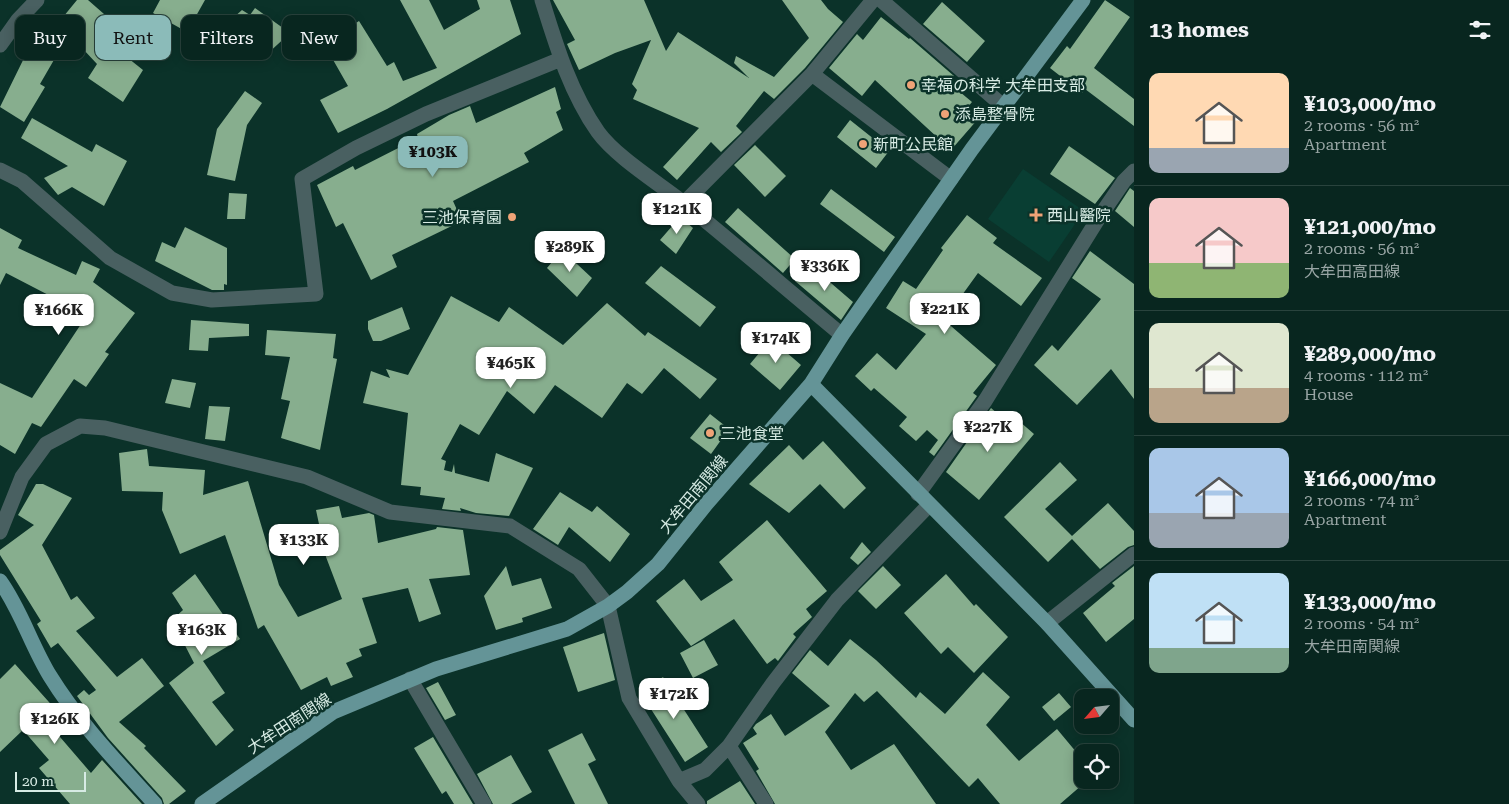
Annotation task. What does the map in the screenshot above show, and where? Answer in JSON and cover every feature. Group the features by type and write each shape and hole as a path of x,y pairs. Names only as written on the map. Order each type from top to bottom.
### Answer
{"main road":[{"name":"大牟田南関線","path":"202,804 333,712 436,669 567,629 608,606 627,592 658,564 707,503 811,384 842,335 951,179 1082,0"},
{"path":"811,384 1047,623 1134,720"},
{"path":"0,581 11,596 50,676 89,731 155,804"}],"street":[{"path":"0,45 18,20 37,0"},
{"path":"542,0 561,59 577,96 599,133 630,163 684,203 842,335"},
{"path":"684,203 812,74 873,0"},
{"path":"881,0 1003,106"},
{"path":"0,170 22,181 110,258 172,293 212,300 316,294 302,179 356,148 426,114 561,59"},
{"path":"812,74 951,179"},
{"path":"918,494 985,401 1098,219 1124,181 1134,171"},
{"path":"0,532 22,477 46,444 80,426 105,428 307,476 390,512 510,526 579,569 608,606 629,698 679,781 697,803"},
{"path":"679,781 705,770 729,746 773,683 837,600 929,505"},
{"path":"1047,623 1134,554"},
{"path":"410,679 484,804"},
{"path":"729,746 766,804"}],"shaded area":[{"name":"西山醫院","path":"1023,169 1084,211 1049,262 988,219"}],"building":[{"path":"77,0 88,0 105,15 95,15 95,60 130,60 143,70 123,102 88,78 97,64 85,51 85,15 65,15"},
{"path":"160,0 205,0 197,15 181,15 181,29 171,23 171,15 157,15 153,13"},
{"path":"400,0 429,0 444,30 480,9 477,0 510,0 521,34 387,109 338,133 320,100 348,86 333,60 356,60 356,23 359,21 387,66 394,62 403,81 437,68"},
{"path":"553,0 644,0 666,51 678,32 749,78 734,63 736,56 774,77 809,38 782,0 821,0 843,22 805,68 774,99 764,91 736,126 742,132 721,152 711,142 677,180 663,167 699,128 633,99 637,90 632,84 651,40 615,53 579,70 567,44 575,40"},
{"path":"1105,0 1130,17 1094,68 1134,99 1134,126 1085,89 1082,93 1050,68 1067,46 1070,49"},
{"path":"942,2 985,41 967,62 923,24"},
{"path":"255,8 265,15 250,15"},
{"path":"242,10 250,15 236,15"},
{"path":"881,17 910,38 954,76 948,82 972,102 966,109 978,119 951,150 875,80 862,96 829,68 857,34 863,40"},
{"path":"272,20 282,27 282,40 272,50"},
{"path":"23,60 54,60 40,84 45,87 24,122 0,107"},
{"path":"555,87 561,109 556,112 563,130 524,153 529,162 453,201 462,221 392,255 397,267 371,280 343,223 336,227 317,185 353,166 355,170 418,138 417,134 449,115 470,106 476,123"},
{"path":"245,91 262,103 247,125 235,181 207,175 217,129"},
{"path":"32,118 92,152 96,144 127,161 104,206 72,187 58,195 44,178 68,166 21,138"},
{"name":"新町公民館","path":"850,120 889,151 876,168 837,137"},
{"path":"755,145 786,176 765,197 734,165"},
{"path":"1069,146 1115,178 1095,204 1050,174"},
{"path":"1130,188 1134,191 1134,227 1115,211"},
{"path":"831,189 895,237 884,252 820,204"},
{"path":"229,193 247,194 245,219 227,219"},
{"path":"738,208 795,259 783,273 725,222"},
{"path":"967,215 997,238 993,243 1042,278 1021,306 978,273 944,320 996,365 973,393 977,396 934,456 929,452 938,440 927,430 916,441 899,426 907,417 874,388 871,391 855,376 877,353 896,370 926,334 886,308 903,281 916,289 943,250 941,248"},
{"path":"680,217 693,228 676,254 660,240"},
{"path":"185,227 227,248 227,285 224,284 224,290 212,290 155,261 162,242 175,248"},
{"path":"0,228 22,240 18,248 76,275 82,261 100,269 93,282 135,313 105,352 109,354 86,387 74,379 41,427 32,423 15,454 0,445 0,383 32,398 87,315 6,273 0,285"},
{"path":"562,250 592,278 577,297 547,268"},
{"path":"1090,251 1134,284 1134,399 1111,369 1077,405 1034,365 1052,345 1058,351 1101,299 1072,278"},
{"path":"810,265 853,302 841,320 795,281"},
{"path":"661,266 716,307 700,327 645,283"},
{"path":"451,296 499,322 509,307 563,345 607,303 645,336 648,332 717,379 700,399 664,368 642,394 627,383 602,418 555,385 534,414 507,391 479,435 460,424 441,459 446,461 444,470 452,472 454,464 455,473 489,482 496,453 533,468 509,516 476,513 460,508 461,511 442,509 445,498 420,495 421,487 401,485 408,413 363,403 371,371 390,378 386,369 408,375"},
{"path":"402,307 410,329 381,341 373,341 368,329 368,321"},
{"path":"191,320 249,324 249,336 209,338 208,351 189,350"},
{"path":"267,330 336,334 333,358 337,359 320,450 281,438 290,401 281,399 290,357 265,355"},
{"path":"771,339 801,365 780,390 750,364"},
{"path":"172,379 196,383 190,408 165,403"},
{"path":"209,406 230,407 225,441 205,439"},
{"path":"991,408 1013,427 1019,421 1034,434 979,500 946,472"},
{"name":"三池食堂","path":"710,414 729,429 711,454 690,438"},
{"path":"823,441 866,488 844,509 820,484 789,513 749,484 789,445 803,460"},
{"path":"147,449 149,466 205,470 203,495 248,481 279,585 298,617 342,599 326,557 316,510 339,506 342,518 369,513 374,515 378,543 436,529 437,527 463,530 470,575 429,579 441,614 419,622 408,588 362,598 377,643 359,649 362,656 346,663 353,677 331,686 327,677 301,690 264,625 258,629 225,535 180,554 162,510 163,492 122,491 119,453"},
{"path":"1060,462 1077,480 1045,509 1072,536 1108,503 1134,531 1134,545 1128,547 1100,569 1072,539 1048,562 1004,517"},
{"path":"36,484 43,484 72,498 42,545 71,600 77,596 95,618 76,631 117,677 142,658 164,686 119,722 146,746 144,748 186,791 169,804 164,804 162,798 108,738 77,696 84,690 89,695 96,690 58,643 51,648 37,624 41,621 0,555 0,550 34,525 18,515"},
{"path":"560,492 592,512 597,506 630,534 610,562 569,527 558,545 533,529"},
{"path":"767,520 827,591 806,609 812,617 793,634 796,637 778,661 775,658 767,664 734,619 691,646 656,601 684,579 701,601 733,580 719,562"},
{"path":"862,542 871,552 858,565 850,558"},
{"path":"506,566 512,586 541,578 552,608 522,618 523,622 496,630 484,596"},
{"path":"883,566 901,585 876,609 858,591"},
{"path":"1134,566 1134,619 1106,642 1083,613 1115,586 1112,583"},
{"path":"195,574 240,639 203,661 225,693 212,702 234,730 216,746 169,683 194,663 172,620 183,610 172,593"},
{"path":"946,574 974,606 976,604 1008,637 974,673 948,647 941,654 904,613"},
{"path":"604,633 615,680 578,692 563,647"},
{"path":"850,639 876,660 916,698 920,692 945,714 983,672 1010,697 986,725 1019,761 1057,729 1074,749 1074,789 1077,789 1060,804 1000,804 978,778 969,787 877,691 864,702 855,693 825,732 851,770 894,744 936,804 775,804 756,771 759,769 743,743 757,734 753,728 756,724 771,714 785,736 830,706 792,673 810,650 828,666"},
{"path":"704,640 718,665 693,678 680,653"},
{"path":"15,664 65,720 54,730 91,773 102,760 142,804 70,804 39,768 49,760 23,730 0,752 0,679"},
{"path":"663,677 708,747 685,762 640,692"},
{"path":"438,682 456,715 445,720 426,688"},
{"path":"1059,693 1071,707 1054,721 1042,707"},
{"path":"582,733 596,760 588,764 608,804 575,804 548,750"},
{"path":"433,737 473,804 454,804 446,791 442,794 414,748"},
{"path":"511,755 532,792 511,804 493,804 477,774"},
{"path":"740,781 755,804 707,804 707,801"}],"place":[{"name":"幸福の科学 大牟田支部","path":"911,85"},
{"name":"添島整骨院","path":"945,114"},
{"name":"新町公民館","path":"863,144"},
{"name":"西山醫院","path":"1036,215"},
{"name":"三池保育園","path":"512,217"},
{"name":"三池食堂","path":"710,433"}]}
